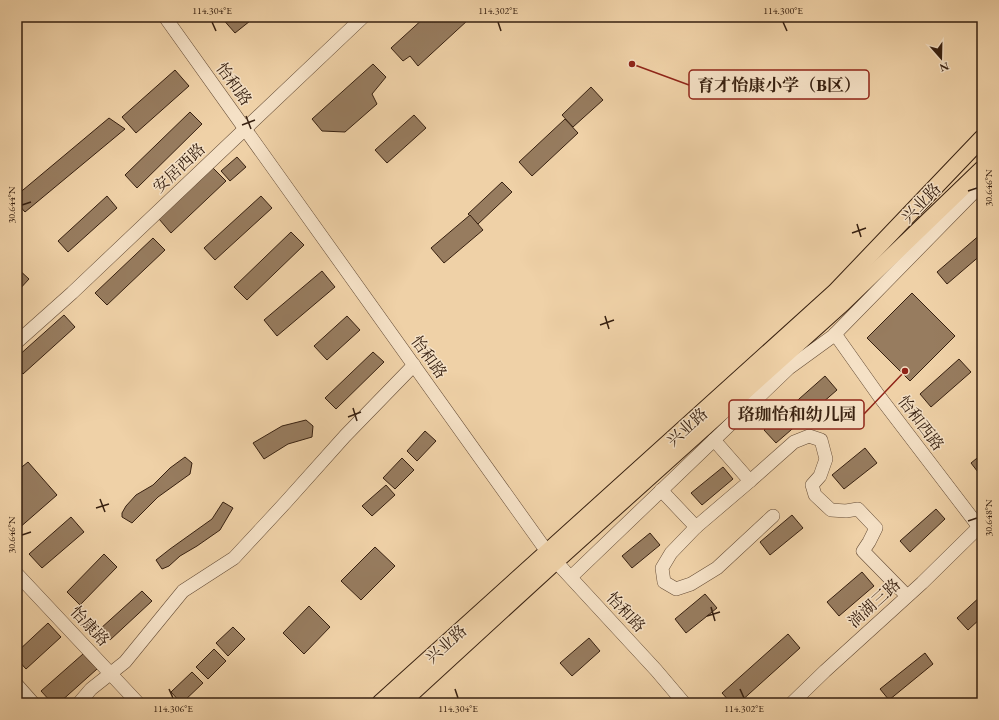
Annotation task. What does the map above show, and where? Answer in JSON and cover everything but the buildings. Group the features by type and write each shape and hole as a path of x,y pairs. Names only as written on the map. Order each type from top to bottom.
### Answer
{"main road":[{"name":"兴业路","path":"401,703 552,557 835,292 982,138"},
{"name":"兴业路","path":"380,703 552,557 843,303 982,169"}],"street":[{"name":"怡和路","path":"165,17 552,557 656,670 684,703"},
{"name":"安居西路","path":"17,342 72,293 363,17"},
{"path":"571,577 789,368 835,334 982,184"},
{"name":"怡和西路","path":"835,334 879,396 981,529"},
{"path":"79,703 91,689 125,662 183,590 234,558 345,436 414,366"},
{"path":"773,516 717,568 691,584 676,589 664,582 662,568 671,553 696,527 794,442 809,436 821,440 826,458 820,476 812,485 815,495 831,510 846,511 858,509 876,528 863,551 907,596"},
{"path":"714,440 750,481"},
{"path":"662,490 696,527"},
{"name":"淌湖三路","path":"792,703 824,671 981,529"},
{"name":"怡康路","path":"17,574 138,703"},
{"path":"17,685 33,703"}],"place":[{"name":"育才怡康小学（B区）","path":"632,64"},
{"name":"珞珈怡和幼儿园","path":"905,371"}]}
